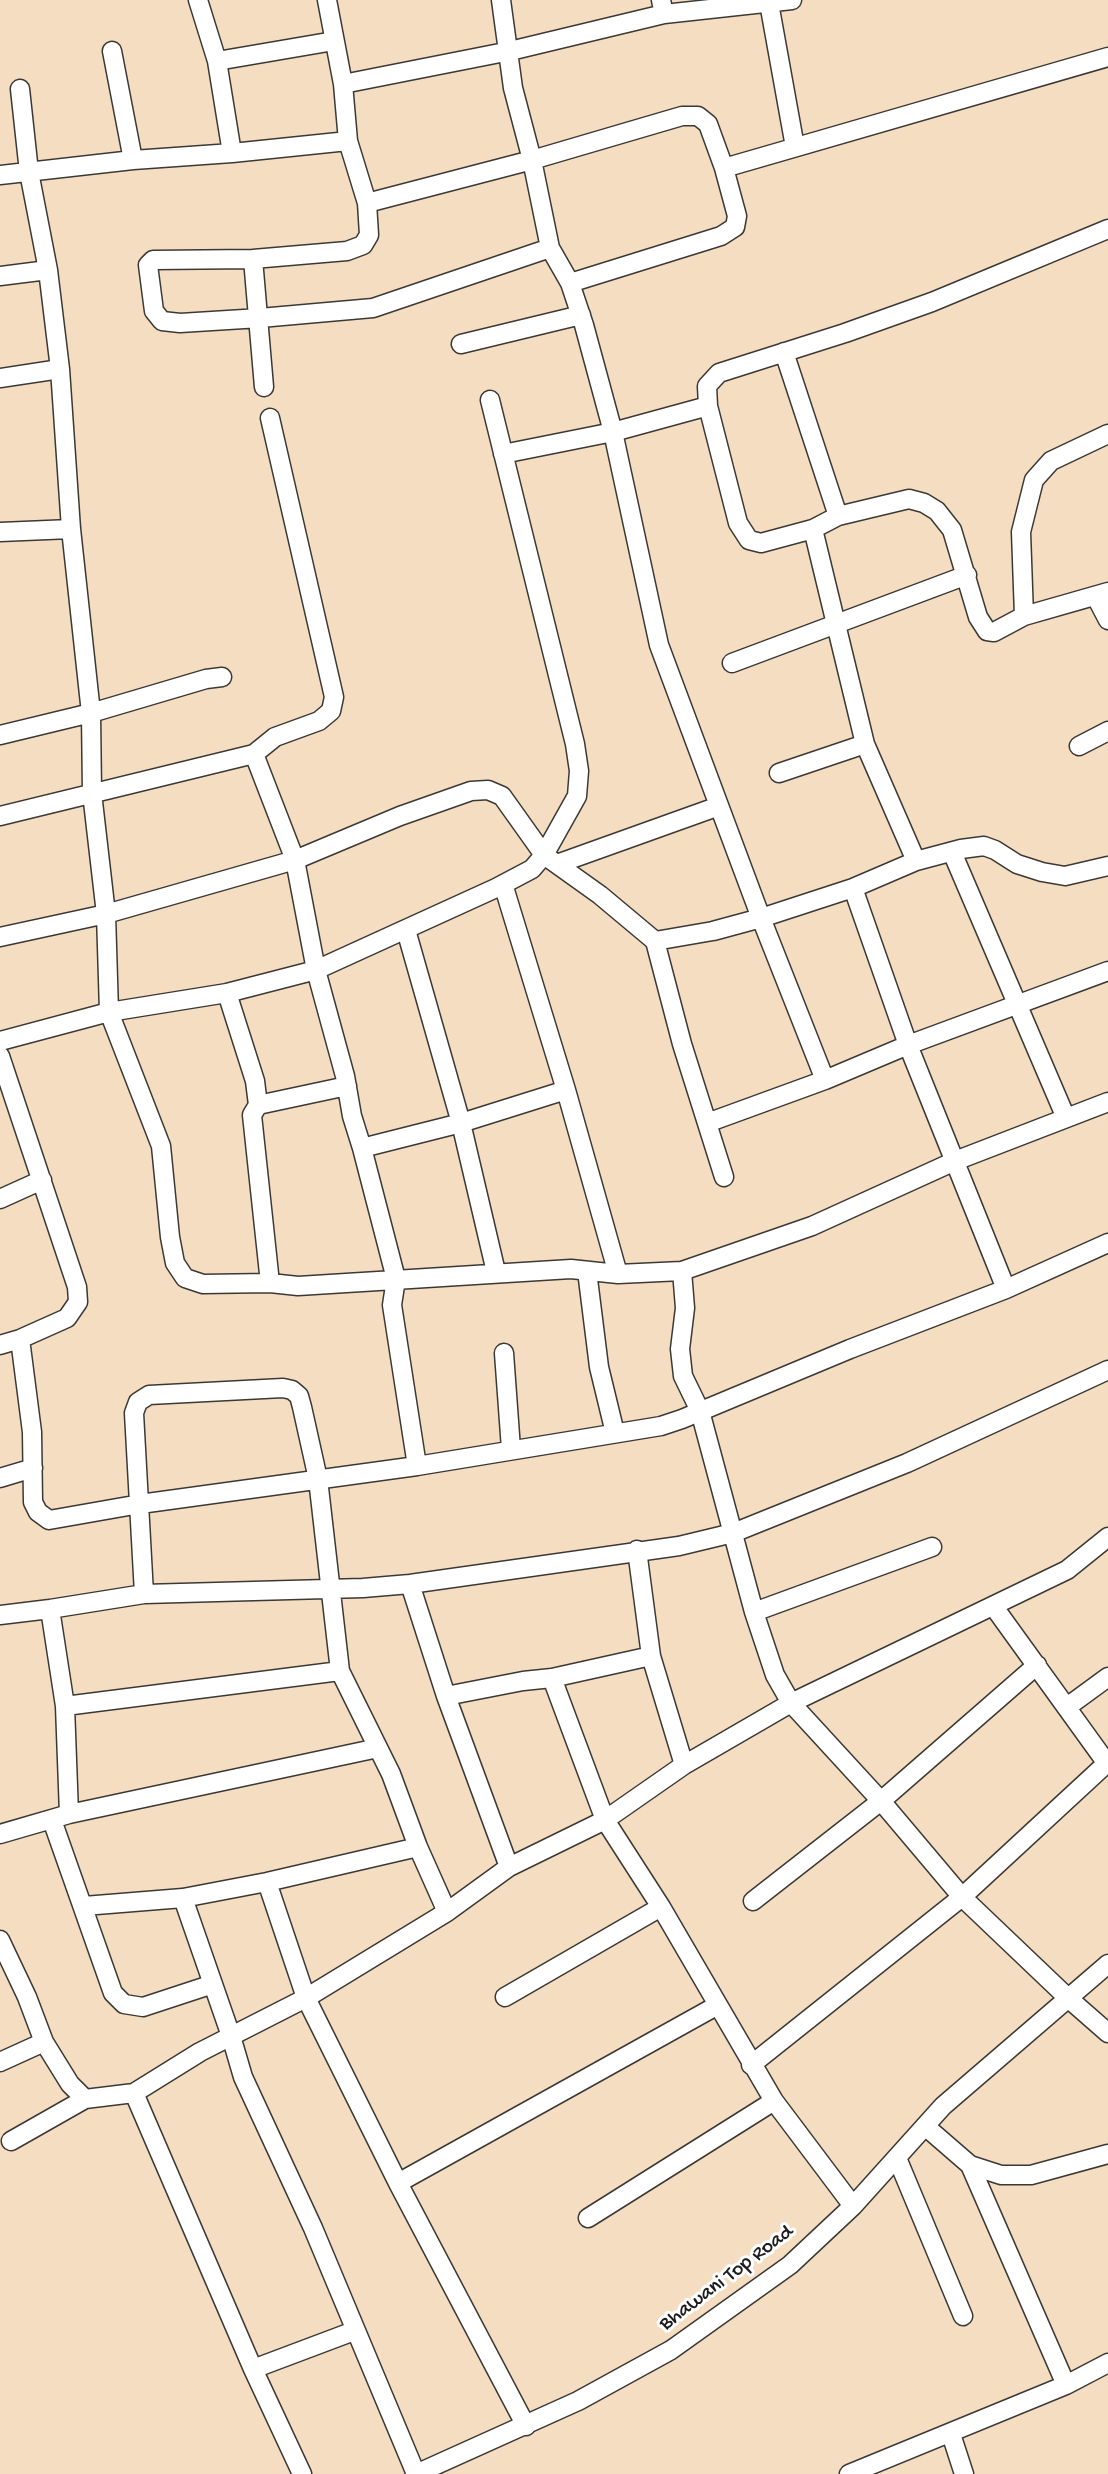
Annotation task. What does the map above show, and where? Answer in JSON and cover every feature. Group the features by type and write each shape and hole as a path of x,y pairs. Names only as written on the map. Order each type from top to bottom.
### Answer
{"street":[{"path":"198,0 217,61 232,153"},
{"path":"501,0 513,88 532,160 550,248 570,283 613,432 659,645 825,1080"},
{"path":"343,84 510,51 662,7 792,0"},
{"path":"331,1 348,141 367,202 369,235 363,245 347,251 253,260 153,260 148,265 154,311 162,321 180,323 373,308 550,248"},
{"path":"769,3 795,147"},
{"path":"217,61 334,41"},
{"path":"112,51 133,160"},
{"path":"724,167 1108,57"},
{"path":"20,89 29,172 48,270 60,369 71,529 91,713 92,793 106,914 108,1012 161,1146 170,1237 175,1263 185,1278 203,1284 270,1283 298,1286 571,1269 618,1274 682,1271 812,1226 955,1161 1108,1102"},
{"path":"367,202 532,160 682,116 698,116 708,124 724,167 737,216 735,228 720,236 570,283"},
{"path":"0,175 348,141"},
{"path":"1108,229 932,302 719,373 707,386 708,406 735,514 749,540 761,543 813,529 838,516 909,499 924,503 937,511 952,530 978,617 987,631 994,632 1024,616 1102,594 1108,620"},
{"path":"253,260 264,387"},
{"path":"0,276 48,270"},
{"path":"461,344 581,316"},
{"path":"784,352 838,516"},
{"path":"0,378 60,369"},
{"path":"489,400 575,744 579,771 577,796 551,860"},
{"path":"503,454 613,432 708,406"},
{"path":"0,816 254,754 275,737 319,721 331,710 334,697 270,418"},
{"path":"1024,616 1021,532 1034,480 1051,461 1108,434"},
{"path":"0,532 71,529"},
{"path":"813,529 865,744 916,861"},
{"path":"732,663 967,575"},
{"path":"0,736 91,713 206,679 222,677"},
{"path":"1079,746 1108,731"},
{"path":"779,773 865,744"},
{"path":"254,754 295,860 316,970 396,1279 392,1306 417,1466"},
{"path":"0,937 106,914 295,860 400,816 471,791 488,790 502,796 551,860 600,895 655,941 682,1044 724,1177"},
{"path":"0,1041 108,1012 227,993 316,970 551,860 719,806"},
{"path":"655,941 713,931 761,918 853,888 916,861 984,846 1017,864 1042,872 1065,876 1106,872"},
{"path":"952,852 1066,1118"},
{"path":"503,884 566,1090 618,1274"},
{"path":"853,888 908,1045 1006,1289"},
{"path":"406,930 461,1123 496,1272"},
{"path":"707,1123 1108,971"},
{"path":"227,993 255,1081 258,1105 252,1115 270,1283"},
{"path":"0,1056 6,1089 42,1180 77,1287 78,1302 68,1318 0,1345"},
{"path":"258,1105 347,1086"},
{"path":"362,1148 461,1123 566,1090"},
{"path":"0,1199 42,1180"},
{"path":"20,1339 32,1432 33,1502 38,1512 49,1520 140,1504 417,1466 661,1426 1006,1289 1108,1243"},
{"path":"587,1271 599,1367 615,1433"},
{"path":"682,1271 685,1308 680,1349 683,1376 700,1411 754,1612 775,1675 792,1703 881,1801 962,1897 1108,2033"},
{"path":"504,1353 511,1449"},
{"path":"1,1613 50,1609 144,1594 410,1584 679,1546 733,1533 906,1463 1108,1370"},
{"path":"144,1594 134,1413 138,1402 149,1395 283,1388 292,1390 299,1396 302,1406 317,1479 340,1671 378,1748 447,1912"},
{"path":"0,1478 33,1468"},
{"path":"11,2141 85,2099 134,2094 231,2036 306,1997 447,1912 509,1867 605,1820 684,1765 792,1703 1067,1570 1108,1537"},
{"path":"754,1612 932,1547"},
{"path":"637,1550 651,1656 684,1765"},
{"path":"410,1584 446,1696 509,1867"},
{"path":"751,2065 962,1897 1107,1764 994,1607"},
{"path":"50,1609 65,1706 61,1817 84,1906 113,1993 124,2004 143,2007 213,1984"},
{"path":"446,1696 552,1678 651,1656"},
{"path":"753,1901 881,1801 1037,1665"},
{"path":"65,1706 340,1671"},
{"path":"1067,1707 1108,1676"},
{"path":"552,1678 605,1820 661,1907 774,2101 853,2206"},
{"path":"0,1834 61,1817 378,1748"},
{"path":"84,1906 183,1898 267,1882 418,1847"},
{"path":"267,1882 306,1997 398,2183 526,2426"},
{"path":"183,1898 243,2077 313,2228 416,2474"},
{"path":"505,1997 661,1907"},
{"path":"0,1940 27,1997 44,2042 69,2084 85,2099"},
{"name":"Bhawani Top Road","path":"416,2474 578,2401 671,2350 789,2265 853,2206 869,2185 943,2106 1108,1964"},
{"path":"398,2183 718,2005"},
{"path":"0,2062 44,2042"},
{"path":"134,2094 253,2369 302,2474"},
{"path":"588,2218 774,2101"},
{"path":"925,2126 970,2165 1001,2175 1031,2175 1108,2154"},
{"path":"897,2158 963,2316"},
{"path":"970,2165 1066,2385"},
{"path":"253,2369 354,2331"},
{"path":"849,2474 1066,2385 1108,2363"},
{"path":"951,2434 964,2474"}]}
